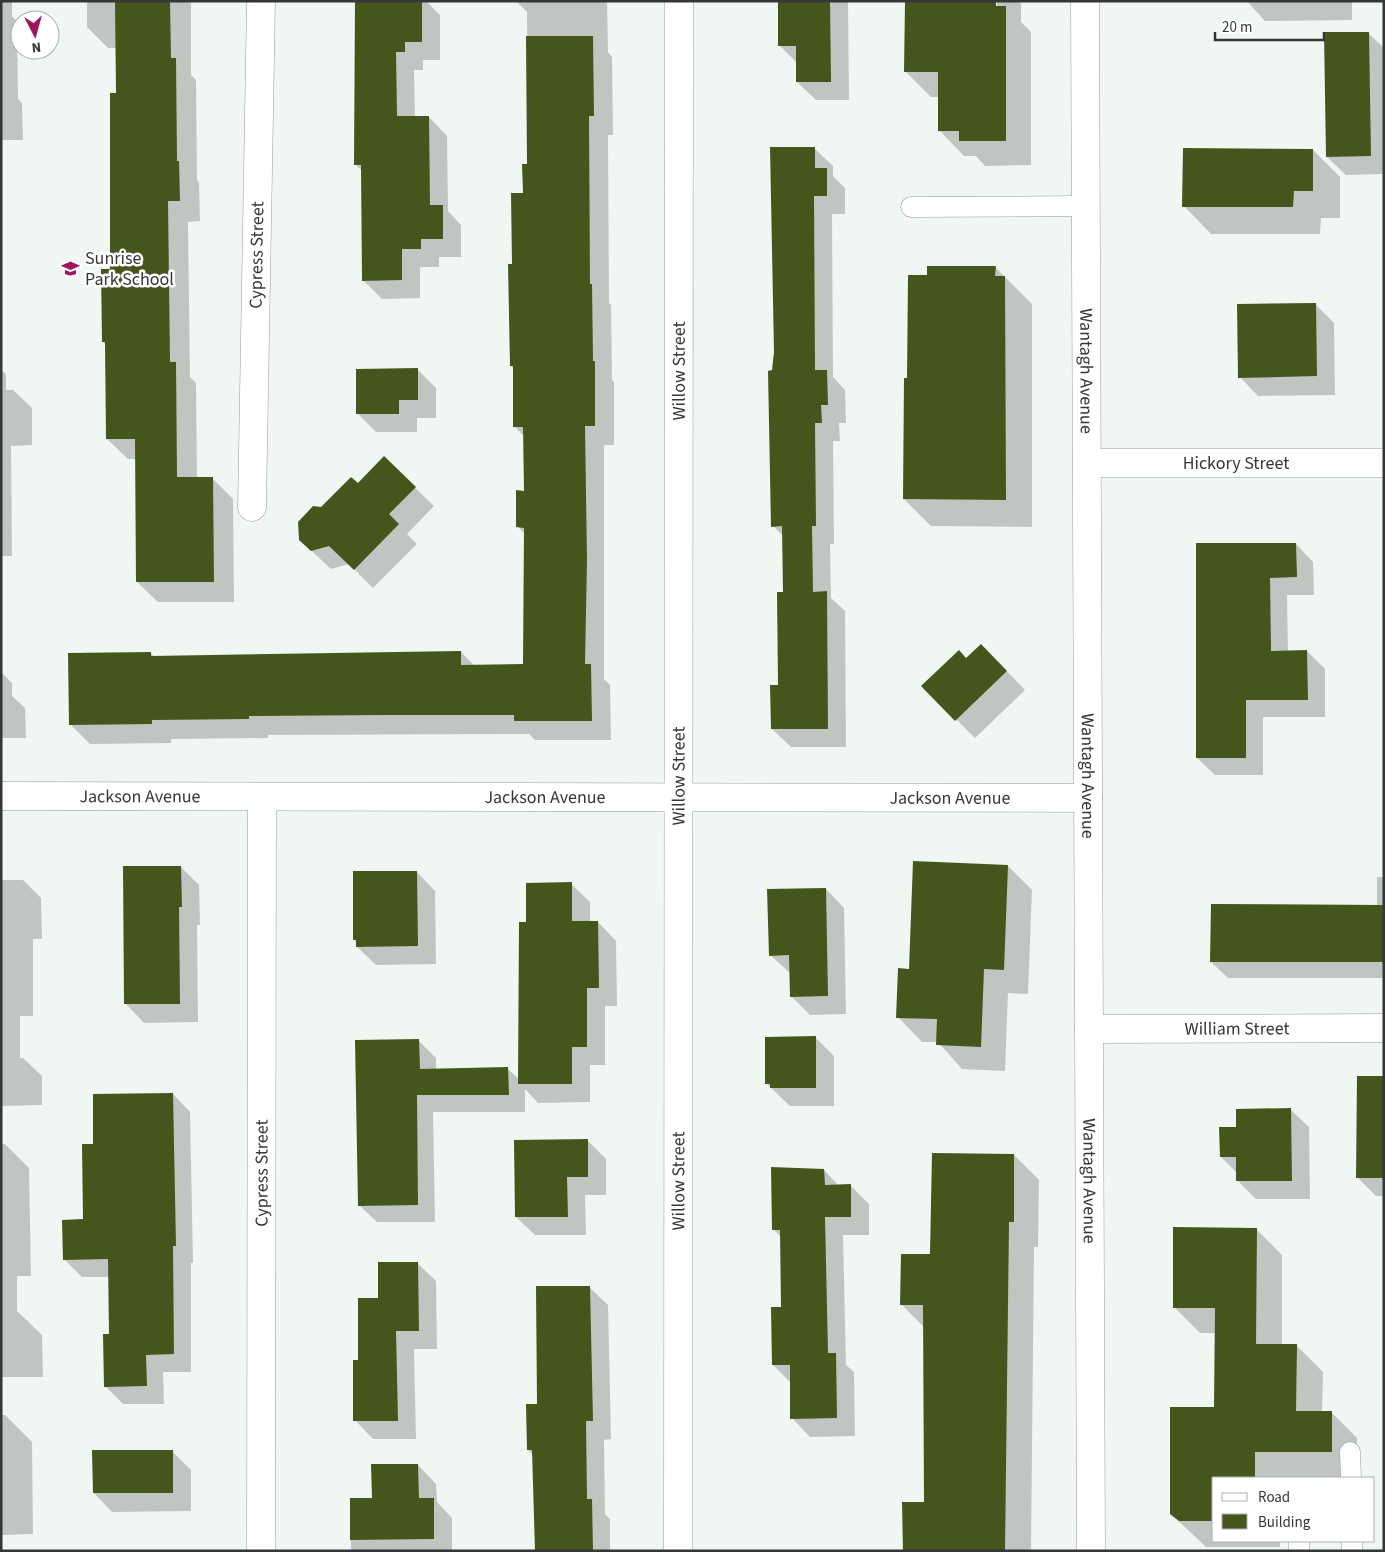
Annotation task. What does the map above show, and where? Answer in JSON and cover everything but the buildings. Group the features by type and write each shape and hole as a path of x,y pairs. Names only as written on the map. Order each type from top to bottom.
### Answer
{"street":[{"name":"Cypress Street","path":"252,507 261,1"},
{"name":"Willow Street","path":"678,1551 679,1"},
{"name":"Wantagh Avenue","path":"1085,1 1091,1551"},
{"name":"Hickory Street","path":"1087,464 1384,463"},
{"name":"Jackson Avenue","path":"1,796 1088,798"},
{"name":"Cypress Street","path":"260,1551 262,797"},
{"name":"William Street","path":"1089,1029 1384,1028"}],"lane":[{"path":"911,207 1086,206"},
{"path":"1350,1452 1350,1477"}],"place":[{"name":"Sunrise Park School","path":"71,268"}]}
